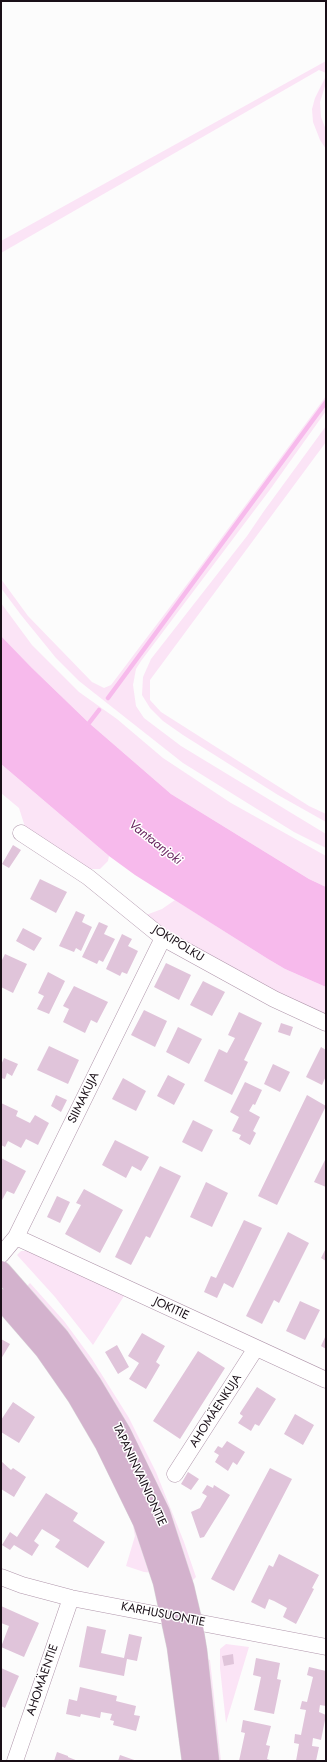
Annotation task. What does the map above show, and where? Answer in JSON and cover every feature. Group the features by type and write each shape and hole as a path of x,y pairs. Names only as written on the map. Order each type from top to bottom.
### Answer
{"main road":[{"name":"TAPANINVAINIONTIE","path":"1,1271 59,1337 91,1383 121,1433 160,1513 184,1587 192,1621 197,1651 209,1761"},
{"name":"TAPANINVAINIONTIE","path":"1,1299 45,1350 77,1396 106,1444 142,1522 163,1582 177,1647 192,1761"}],"street":[{"name":"JOKIPOLKU","path":"21,833 88,877 163,938 274,999 326,1022"},
{"name":"SIIMAKUJA","path":"1,1256 16,1237 163,938"},
{"name":"JOKITIE","path":"16,1237 326,1380"},
{"name":"AHOMÄENKUJA","path":"175,1474 256,1348"},
{"name":"KARHUSUONTIE","path":"1,1577 22,1585 71,1598 170,1616 326,1648"},
{"name":"AHOMÄENTIE","path":"15,1761 71,1598"}],"shaded area":[{"path":"326,61 326,73 319,70 1,253 1,241"},
{"path":"326,76 326,83 320,102 321,117 326,130 326,149 320,140 313,122 312,109 315,98"},
{"path":"326,396 326,411 269,491 141,661 136,669 133,685 136,706 144,718 181,746 326,834 326,848 294,832 183,763 79,681 56,658 21,615 1,588 1,579 28,616 92,682 104,688 111,685"},
{"path":"326,426 326,442 150,680 150,700 161,712 309,806 326,814 326,822 278,795 183,735 163,721 150,708 142,695 143,677 151,659 247,536"},
{"path":"1,603 32,645 79,692 117,719 163,758 231,803 326,856 326,887 309,879 171,794 89,723 1,636"},
{"path":"1,764 109,856 108,861 100,869 89,869 26,830 19,808 1,793"},
{"path":"175,900 285,969 326,987 326,1016 285,998 154,925 146,915 162,909"},
{"path":"21,1251 29,1251 124,1296 93,1345 55,1297 17,1255"},
{"path":"30,1283 64,1321 92,1359 129,1418 156,1472 184,1542 196,1577 191,1582 25,1288"},
{"path":"20,1327 99,1442 155,1573 144,1572 126,1566 135,1536 132,1521 95,1445 68,1399 21,1336"},
{"path":"226,1644 249,1647 226,1723 220,1668 220,1649"},
{"path":"205,1658 210,1660 221,1761 216,1761"}],"water":[{"name":"Vantaanjoki","path":"1,636 89,723 171,794 309,879 326,887 326,987 285,969 135,875 109,856 1,764"}],"building":[{"path":"13,845 21,850 9,868 2,864"},
{"path":"40,879 67,892 56,913 30,899"},
{"path":"76,911 85,915 82,922 92,927 81,951 76,948 74,952 59,946"},
{"path":"99,922 108,926 104,934 115,939 103,962 99,960 97,964 82,957"},
{"path":"23,928 42,938 34,951 16,941"},
{"path":"122,934 132,939 128,946 138,951 127,974 122,972 120,976 106,969"},
{"path":"5,954 27,964 13,993 1,987 1,962"},
{"path":"166,963 191,975 179,1000 154,987"},
{"path":"48,972 65,981 49,1014 37,1009 44,996 38,993"},
{"path":"203,981 225,992 212,1016 190,1005"},
{"path":"74,986 108,1002 97,1023 91,1020 85,1033 63,1022 69,1009 63,1006"},
{"path":"144,1010 167,1021 155,1047 131,1035"},
{"path":"239,1012 262,1023 244,1060 248,1062 232,1095 204,1081 219,1049 227,1053 235,1038 228,1035"},
{"path":"281,1023 293,1027 290,1036 278,1032"},
{"path":"178,1027 202,1039 189,1064 166,1052"},
{"path":"49,1046 79,1060 68,1084 37,1070"},
{"path":"321,1047 326,1050 326,1076 322,1085 306,1077"},
{"path":"4,1058 18,1064 12,1076 7,1073 5,1079 1,1078 1,1065"},
{"path":"273,1064 290,1072 280,1092 264,1084"},
{"path":"168,1075 185,1084 174,1105 157,1096"},
{"path":"123,1078 146,1091 136,1111 112,1099"},
{"path":"245,1082 262,1090 255,1105 253,1104 249,1111 260,1117 253,1131 256,1133 250,1145 239,1139 241,1135 232,1131 239,1117 230,1112"},
{"path":"56,1095 67,1100 61,1112 51,1106"},
{"path":"307,1095 326,1106 277,1205 258,1196"},
{"path":"1,1103 18,1111 16,1116 30,1123 35,1115 49,1123 38,1145 26,1139 21,1148 8,1141 5,1147 1,1145"},
{"path":"193,1120 213,1130 202,1152 182,1142"},
{"path":"115,1140 149,1157 141,1171 132,1166 126,1178 102,1165"},
{"path":"1,1158 26,1171 14,1194 7,1191 1,1202"},
{"path":"326,1158 326,1187 314,1182"},
{"path":"160,1166 181,1176 150,1238 146,1236 131,1265 115,1257"},
{"path":"206,1182 228,1193 212,1227 190,1217"},
{"path":"84,1189 123,1210 100,1253 65,1234 81,1205 76,1203"},
{"path":"57,1196 70,1202 60,1223 47,1217"},
{"path":"244,1220 262,1228 233,1288 224,1283 217,1298 204,1292 211,1276 216,1278"},
{"path":"288,1232 309,1243 279,1303 274,1300 262,1324 246,1316"},
{"path":"326,1248 326,1261 321,1258"},
{"path":"300,1301 320,1310 305,1340 286,1331"},
{"path":"142,1333 165,1346 156,1362 160,1365 146,1389 129,1379 139,1363 128,1356"},
{"path":"326,1335 326,1349 321,1346"},
{"path":"1,1339 10,1344 1,1359"},
{"path":"117,1345 129,1367 118,1374 105,1352"},
{"path":"198,1351 225,1368 180,1439 153,1421"},
{"path":"257,1387 276,1399 259,1426 255,1424 251,1431 238,1423 243,1416 240,1413"},
{"path":"13,1402 35,1417 19,1443 1,1432 1,1420"},
{"path":"295,1414 314,1425 303,1445 284,1434"},
{"path":"227,1441 245,1452 237,1465 233,1462 228,1471 215,1462 219,1455 214,1452 218,1446 222,1448"},
{"path":"1,1461 11,1470 13,1468 26,1477 14,1497 1,1489"},
{"path":"270,1468 292,1479 234,1591 211,1579"},
{"path":"188,1472 199,1479 191,1490 181,1484"},
{"path":"207,1485 213,1488 214,1485 230,1495 204,1537 200,1538 191,1512 200,1508 207,1496 202,1493"},
{"path":"46,1493 78,1513 73,1521 105,1542 88,1568 55,1547 60,1540 42,1529 34,1541 39,1545 32,1556 14,1545 10,1550 2,1545 10,1532 17,1537"},
{"path":"279,1554 319,1575 312,1588 314,1589 296,1624 283,1617 287,1608 274,1601 269,1599 265,1609 251,1602 269,1565 273,1567"},
{"path":"1,1606 39,1623 24,1657 1,1647 9,1626 1,1623"},
{"path":"87,1626 106,1630 101,1653 124,1658 129,1634 142,1637 137,1661 127,1659 124,1676 79,1667"},
{"path":"233,1654 234,1664 224,1666 222,1656"},
{"path":"256,1658 280,1663 277,1679 281,1680 274,1714 254,1710 261,1677 253,1675"},
{"path":"309,1667 326,1671 326,1706 320,1705 319,1712 326,1715 321,1740 313,1738 312,1746 319,1747 316,1761 296,1761 299,1744 294,1743 295,1734 301,1735 306,1710 300,1709 302,1701 307,1702 313,1677 307,1675"},
{"path":"1,1668 19,1676 5,1708 1,1706"},
{"path":"80,1687 117,1696 116,1701 136,1706 134,1715 140,1716 136,1731 113,1725 114,1721 110,1720 112,1714 101,1712 100,1718 81,1714 80,1717 66,1714 69,1699 77,1701"},
{"path":"243,1720 271,1726 266,1745 270,1746 267,1759 273,1761 239,1761 245,1733 241,1732"},
{"path":"57,1752 68,1756 78,1761 54,1761"},
{"path":"120,1755 137,1761 118,1761"}],"waterway":[{"path":"108,698 326,402"},
{"path":"89,723 99,710"}]}
